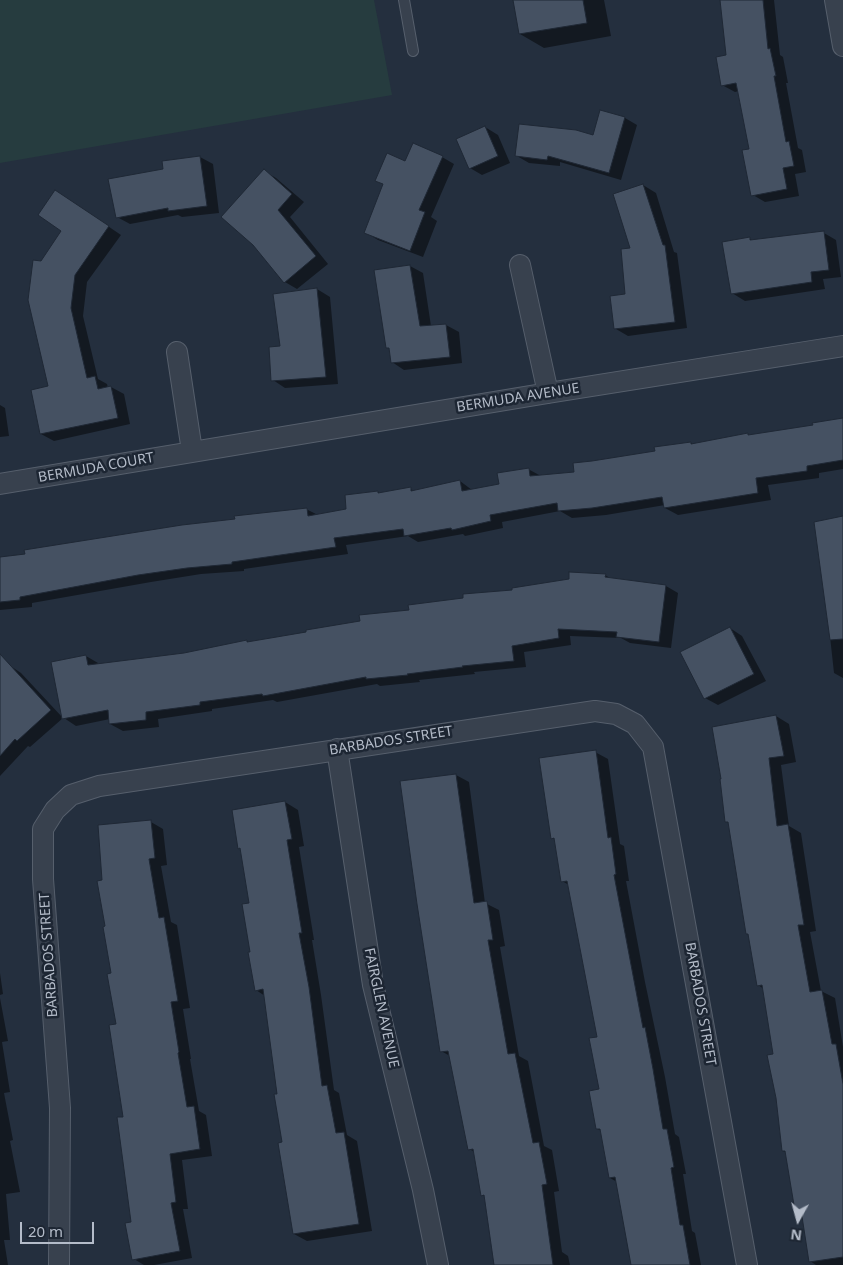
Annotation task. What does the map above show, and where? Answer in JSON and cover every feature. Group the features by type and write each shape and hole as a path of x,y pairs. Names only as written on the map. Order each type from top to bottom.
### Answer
{"street":[{"path":"835,0 843,43"},
{"path":"520,264 548,393"},
{"name":"BERMUDA AVENUE","path":"192,451 843,346"},
{"path":"177,352 192,451"},
{"name":"BERMUDA COURT","path":"0,484 192,451"},
{"name":"BARBADOS STREET","path":"59,1265 60,1108 43,879 43,829 55,810 71,795 99,786 595,711 616,714 635,724 653,747 747,1265"},
{"name":"FAIRGLEN AVENUE","path":"337,750 373,985 423,1190 438,1265"}],"lane":[{"path":"404,0 413,51"}],"green space":[{"path":"0,0 374,0 392,95 0,163"}],"building":[{"path":"513,0 583,0 587,23 519,34"},
{"path":"720,0 763,0 768,49 770,48 776,76 774,76 786,142 789,141 794,166 783,168 787,189 751,196 742,150 749,149 736,83 721,86 716,57 726,55"},
{"path":"600,110 625,117 609,173 548,156 547,160 515,156 519,124 576,130 593,135"},
{"path":"485,126 498,156 469,169 456,139"},
{"path":"413,143 443,156 419,210 425,212 410,251 364,233 383,184 375,181 387,153 405,161"},
{"path":"200,156 207,206 168,211 168,208 116,218 108,179 163,169 162,161"},
{"path":"264,169 292,194 278,210 316,256 284,283 253,245 221,217"},
{"path":"643,184 663,245 665,245 675,322 614,329 610,296 625,294 621,249 630,248 613,194"},
{"path":"55,190 109,226 75,275 71,308 87,378 95,376 98,389 111,386 118,418 40,434 31,390 48,386 28,300 33,260 41,261 61,231 38,215"},
{"path":"824,231 829,270 811,272 812,282 731,294 722,242 750,237 750,240"},
{"path":"410,265 420,326 446,324 450,357 391,363 389,348 386,348 374,270"},
{"path":"317,288 326,377 271,381 269,347 280,346 273,294"},
{"path":"843,418 843,460 807,466 807,471 756,478 758,493 664,508 662,497 592,508 558,511 557,503 490,515 491,521 452,530 451,528 404,536 403,529 334,538 336,547 232,562 232,564 138,575 20,597 20,600 0,602 0,557 25,554 24,550 182,525 235,519 234,516 307,508 308,516 346,509 345,495 378,491 378,493 411,487 411,491 460,480 462,491 499,484 497,473 529,468 530,476 574,472 573,463 655,451 654,447 691,442 691,444 748,433 748,435 813,425 812,423"},
{"path":"843,516 843,639 830,640 814,522"},
{"path":"569,572 606,574 605,577 666,585 659,642 616,637 617,632 558,629 559,638 512,646 514,661 462,666 408,675 366,679 366,677 263,696 262,694 200,702 200,705 146,712 146,720 109,724 108,710 62,719 51,662 86,655 88,665 184,653 247,640 247,642 306,632 306,630 360,621 359,615 409,610 408,605 463,598 463,594 512,590 512,588 569,579"},
{"path":"730,627 754,674 704,699 680,652"},
{"path":"0,654 51,710 17,741 15,739 0,756"},
{"path":"776,715 784,756 769,758 777,826 788,824 804,925 798,925 810,992 822,990 832,1044 836,1044 843,1084 843,1257 809,1262 801,1210 795,1211 785,1151 782,1151 776,1098 767,1055 773,1054 762,985 757,986 748,934 746,934 728,822 725,822 721,779 712,727"},
{"path":"596,750 608,838 611,837 616,874 614,875 643,1028 645,1027 663,1129 667,1129 674,1167 671,1168 680,1225 683,1225 690,1265 631,1265 615,1177 609,1178 600,1129 596,1129 589,1091 599,1089 589,1038 597,1037 567,881 561,882 554,838 551,839 539,758"},
{"path":"456,774 474,903 487,901 493,940 488,940 508,1054 515,1053 533,1143 539,1142 547,1184 542,1185 553,1265 494,1265 484,1195 481,1196 473,1149 468,1150 448,1051 440,1052 400,781"},
{"path":"285,801 292,839 287,840 302,933 299,933 309,987 322,1086 327,1085 336,1133 344,1132 359,1224 293,1234 278,1143 282,1142 274,1094 277,1094 263,989 255,991 248,952 250,952 242,904 249,903 232,810"},
{"path":"151,820 155,858 149,859 159,918 164,917 178,1001 171,1002 187,1107 194,1106 200,1149 170,1154 176,1202 171,1203 180,1251 132,1260 125,1223 131,1222 117,1117 123,1117 109,1025 116,1024 107,974 111,973 97,881 102,880 98,825"}]}
